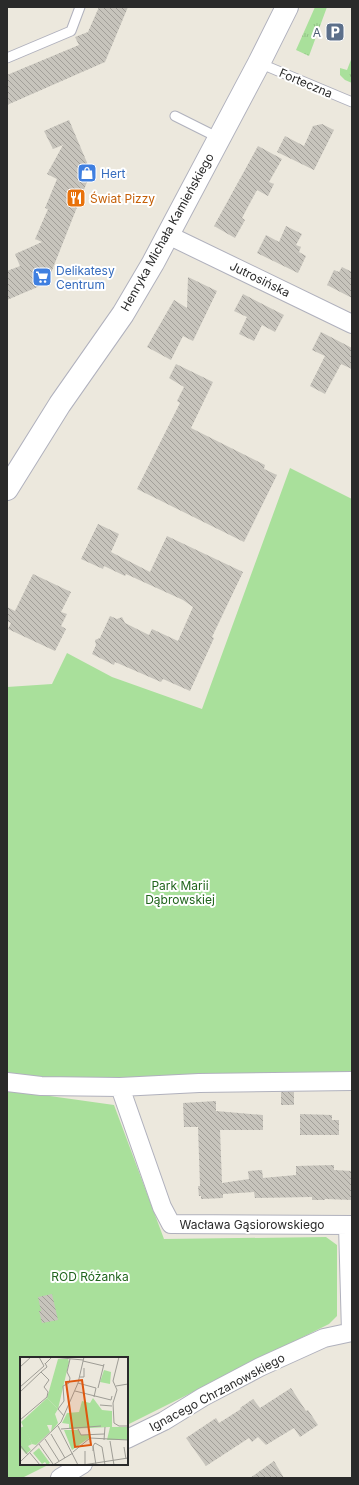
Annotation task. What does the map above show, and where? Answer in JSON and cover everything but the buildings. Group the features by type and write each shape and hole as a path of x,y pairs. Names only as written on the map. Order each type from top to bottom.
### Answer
{"street":[{"name":"Henryka Michała Kamieńskiego","path":"7,489 60,404 122,314 153,263 287,7"},
{"name":"Jutrosińska","path":"168,235 352,324"},
{"path":"7,1082 41,1086 120,1087 199,1083 352,1081"},
{"name":"Wacława Gąsiorowskiego","path":"120,1087 162,1207 171,1224 350,1225"},
{"path":"350,1225 351,1332"},
{"name":"Ignacego Chrzanowskiego","path":"128,1439 164,1421 203,1397 260,1367 324,1338 351,1332"},
{"path":"60,1478 81,1465"}],"lane":[{"path":"7,58 71,31 80,7"},
{"name":"Forteczna","path":"259,63 352,102"},
{"path":"175,116 219,138"}],"green space":[{"path":"315,7 327,7 309,56 296,50"},
{"path":"352,57 352,83 345,80 340,75 340,68 347,70"},
{"name":"Park Marii Dąbrowskiej","path":"290,468 352,499 352,1076 117,1080 52,1079 7,1074 7,687 52,684 67,653 112,677 202,709"},
{"name":"ROD Różanka","path":"7,1090 114,1105 164,1239 326,1237 337,1245 337,1316 329,1324 128,1424 128,1357 20,1357 20,1465 48,1465 22,1478 7,1478"}],"place":[{"name":"A","path":"335,32"},
{"name":"Hert","path":"87,173"},
{"name":"Świat Pizzy","path":"76,198"},
{"name":"Delikatesy Centrum","path":"42,277"}]}
